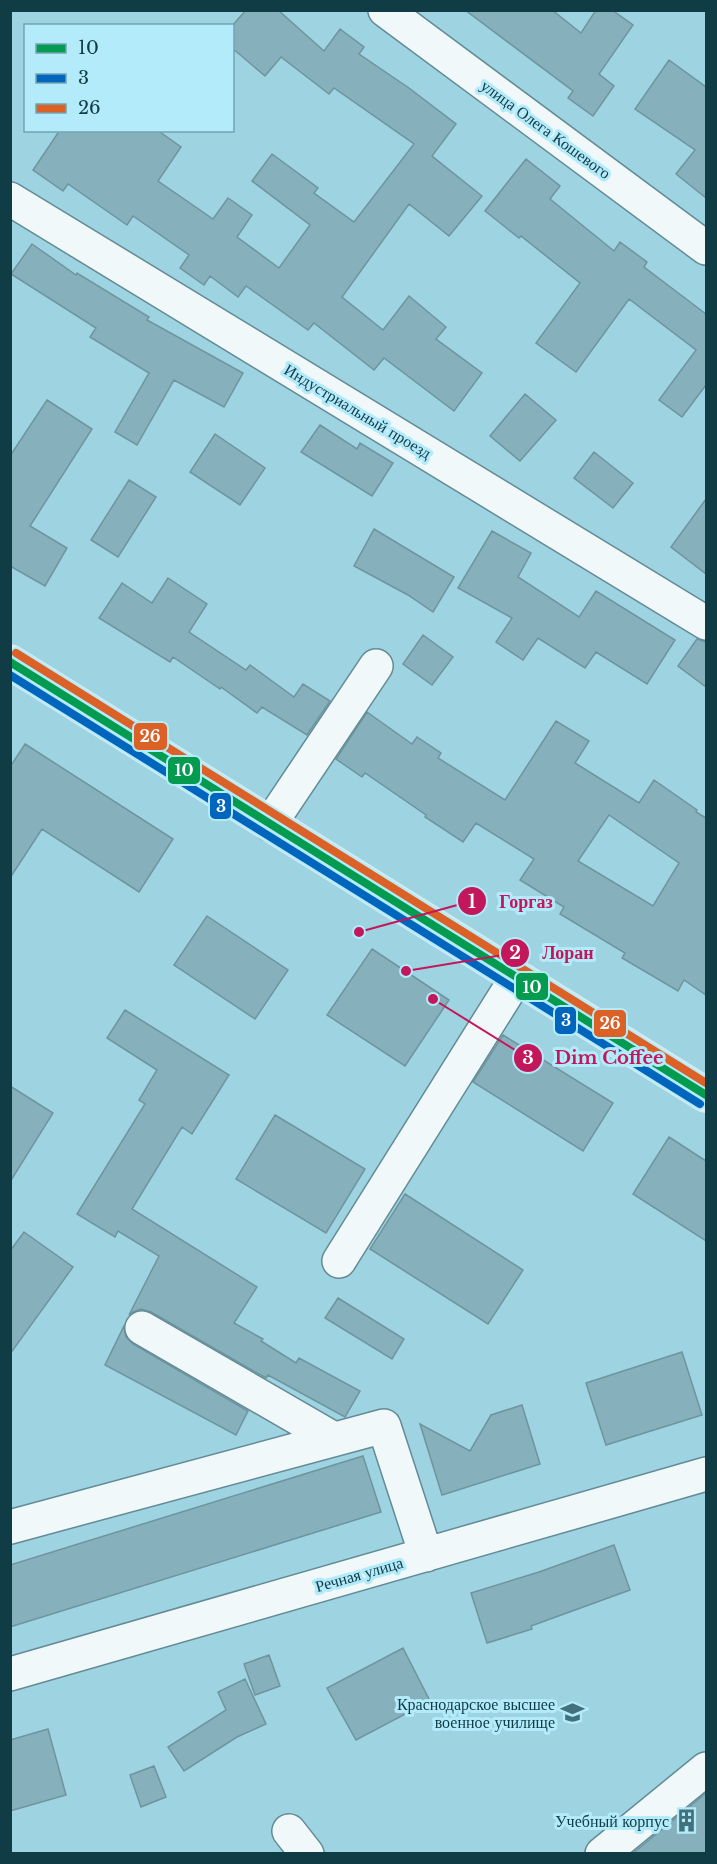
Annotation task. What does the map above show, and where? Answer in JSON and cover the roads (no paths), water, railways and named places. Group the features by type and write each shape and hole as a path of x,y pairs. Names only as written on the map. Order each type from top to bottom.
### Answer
{"main road":[{"path":"10,662 706,1095"}],"street":[{"name":"улица Олега Кошевого","path":"385,10 706,248"},
{"name":"Индустриальный проезд","path":"10,199 706,623"},
{"path":"270,824 376,666"},
{"path":"339,1261 517,977"},
{"path":"142,1328 334,1439"},
{"path":"10,1527 384,1425 426,1555"},
{"name":"Речная улица","path":"10,1674 706,1474"},
{"path":"602,1854 706,1769"}],"place":[{"name":"Горгаз","path":"359,932"},
{"name":"Лоран","path":"406,971"},
{"name":"Dim Coffee","path":"433,999"},
{"name":"Краснодарское высшее военное училище","path":"573,1713"},
{"name":"Учебный корпус","path":"687,1821"}]}
